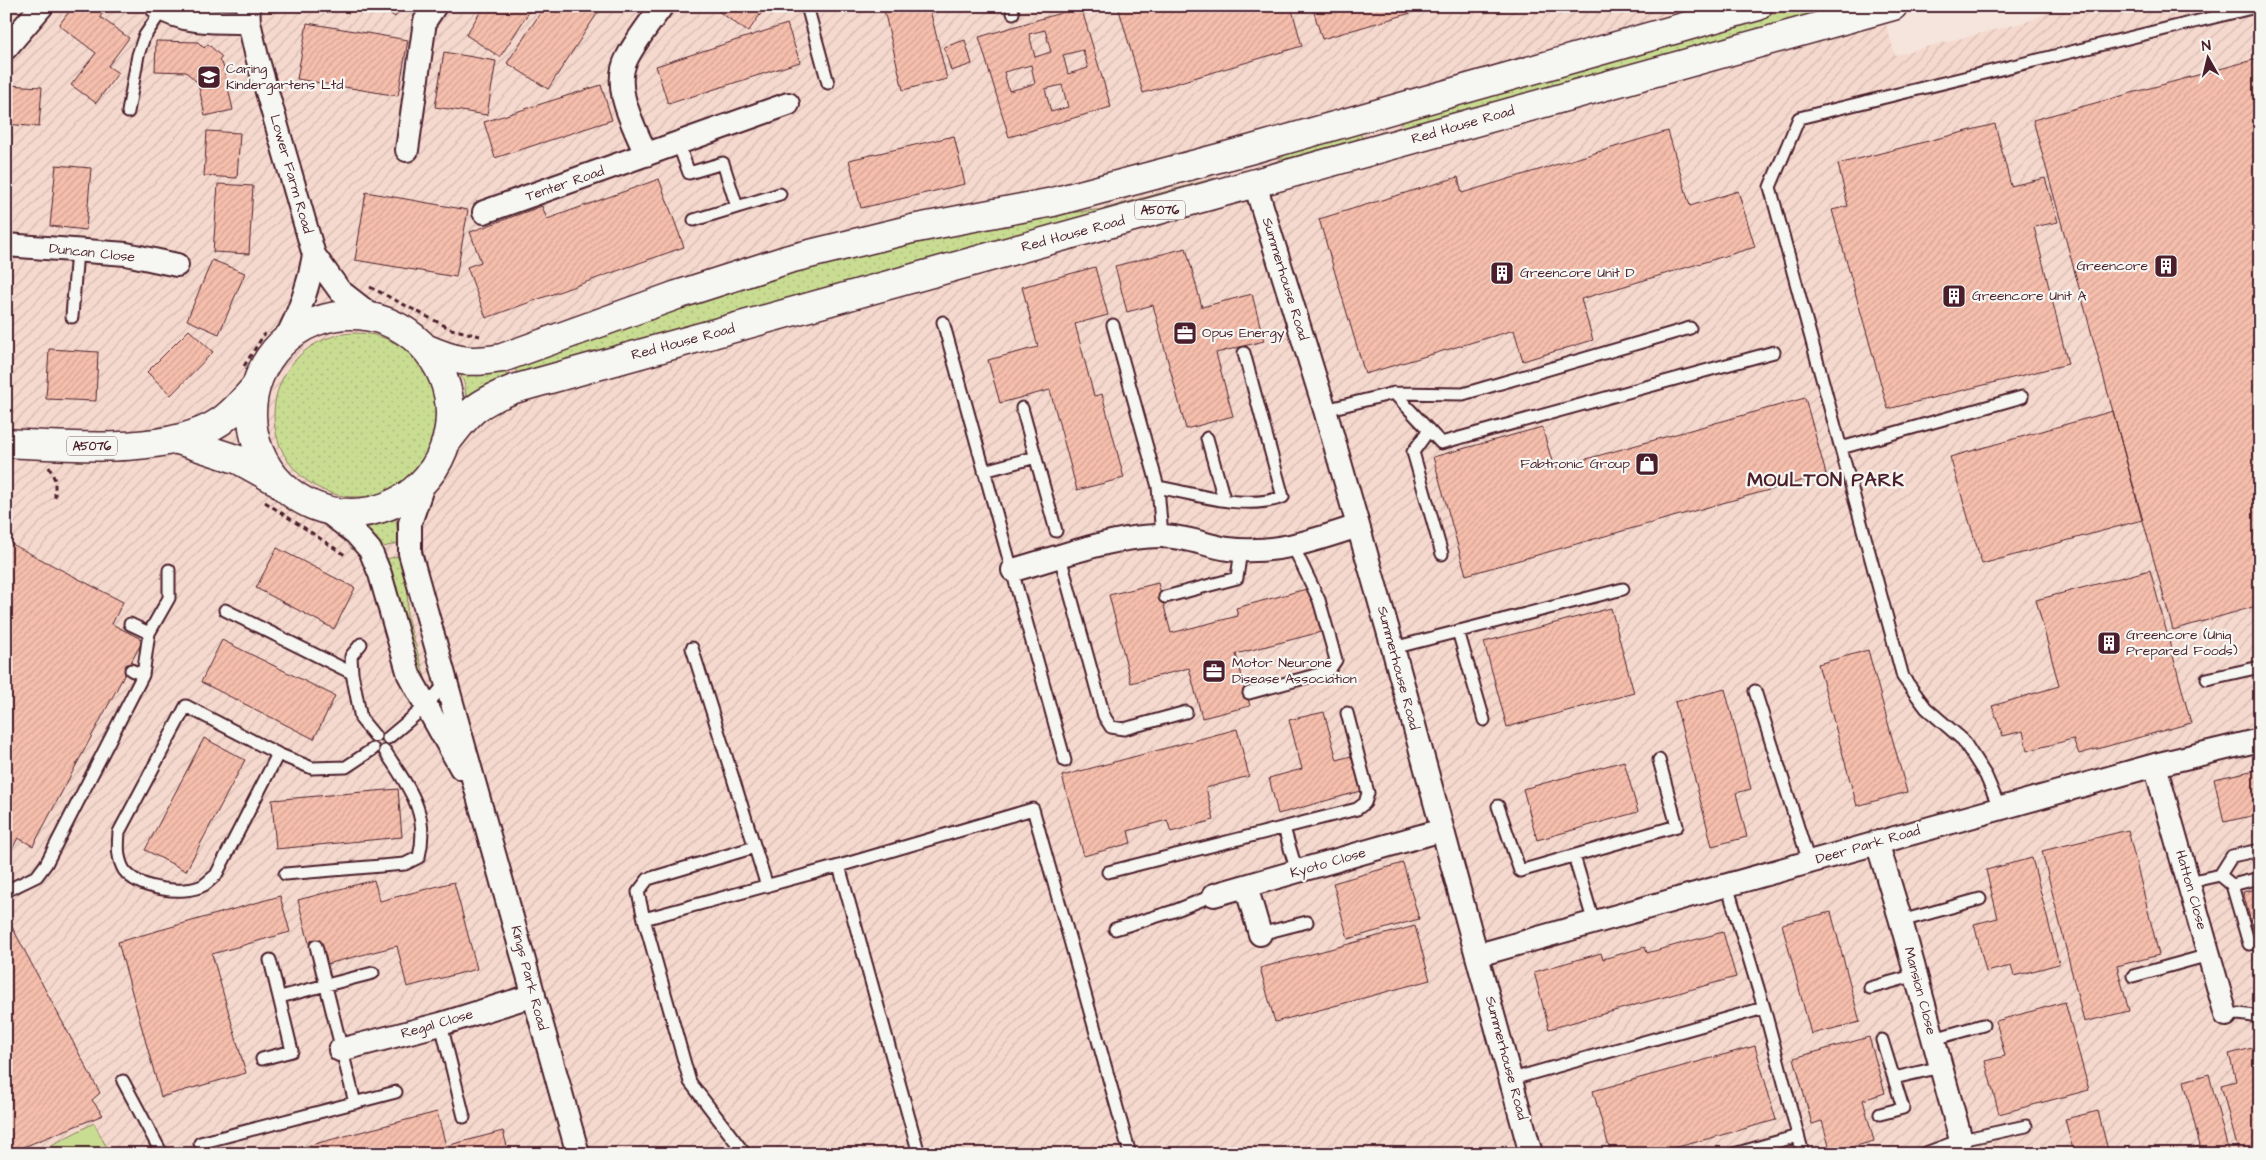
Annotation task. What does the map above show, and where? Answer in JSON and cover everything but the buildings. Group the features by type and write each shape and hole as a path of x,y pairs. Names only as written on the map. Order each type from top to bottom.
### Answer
{"main road":[{"path":"425,348 453,360 480,362 502,358 724,279 789,259 912,229 1053,202 1250,150 1758,6"},
{"name":"Red House Road","path":"445,444 469,413 482,403 514,389 1893,6"},
{"path":"1053,202 1102,200 1226,168 1241,172 1255,184"},
{"path":"337,316 357,316 376,319 394,325 410,335 425,348 445,383 449,403 449,417 445,444 437,463 425,479 411,492 395,502 378,509 340,512 322,508 292,493 270,491 268,468 255,437 253,402 248,379 273,354 277,333 301,329 318,321 337,316"},
{"name":"A5076","path":"6,443 103,446 178,440 220,422 237,409 248,379"},
{"name":"A5076","path":"178,440 239,460 270,491"}],"street":[{"path":"6,48 42,6"},
{"path":"407,150 426,21 435,6"},
{"path":"646,155 625,100 622,81 626,59 662,6"},
{"path":"159,8 192,20 216,23 248,14"},
{"name":"Lower Farm Road","path":"248,14 257,57 314,254"},
{"name":"Tenter Road","path":"484,212 788,104"},
{"name":"Summerhouse Road","path":"1255,184 1325,410 1393,648 1532,1154"},
{"name":"Duncan Close","path":"6,245 126,254 177,265"},
{"path":"314,254 340,291 376,319"},
{"path":"277,333 305,299 310,284 314,254"},
{"name":"Kings Park Road","path":"425,479 410,523 410,553 445,684 481,801 578,1154"},
{"name":"Kings Park Road","path":"322,508 355,533 370,550 380,574 409,675 481,801"},
{"path":"1012,570 1136,537 1162,536 1240,550 1264,550 1293,546 1358,526"},
{"name":"Deer Park Road","path":"1478,955 2155,765 2260,740"},
{"name":"Hatton Close","path":"2155,765 2226,1015"},
{"name":"Kyoto Close","path":"1214,895 1442,830"},
{"name":"Mansion Close","path":"1877,842 1902,921 1963,1147"},
{"path":"1246,886 1260,934"},
{"name":"Regal Close","path":"340,1050 441,1024 534,995"}],"lane":[{"path":"807,6 828,83"},
{"path":"2000,809 1986,776 1963,740 1926,708 1903,677 1770,187 1799,118 2260,6"},
{"path":"128,112 138,55 144,37 159,8"},
{"path":"678,143 689,173 723,163 737,207"},
{"path":"694,220 780,194"},
{"path":"72,317 78,250"},
{"path":"943,322 1065,761"},
{"path":"1113,325 1158,487 1162,536"},
{"path":"1325,410 1394,393 1462,394 1690,328"},
{"path":"1394,393 1441,443 1774,352"},
{"path":"1158,487 1224,499 1253,502 1270,502 1283,497 1244,353"},
{"path":"1841,448 2022,397"},
{"path":"1022,408 1056,531"},
{"path":"1429,430 1413,452 1442,554"},
{"path":"1207,438 1224,499"},
{"path":"984,472 1036,457"},
{"path":"1249,693 1323,672 1330,669 1336,660 1319,600 1293,546"},
{"path":"1165,597 1237,578 1240,550"},
{"path":"1060,557 1104,716 1111,727 1124,729 1186,712"},
{"path":"6,891 37,876 46,864 143,675 149,633 169,598 169,570"},
{"path":"1393,648 1623,590"},
{"path":"225,610 352,673"},
{"path":"130,624 149,633"},
{"path":"1458,631 1484,720"},
{"path":"361,644 351,656 352,673 361,719 375,736"},
{"path":"692,648 767,886"},
{"path":"2207,679 2260,667"},
{"path":"131,670 143,675"},
{"path":"388,738 426,706 445,684"},
{"path":"1756,691 1809,862"},
{"path":"278,754 216,875 203,886 161,890 138,880 125,870 117,850 119,832 186,706 278,754 312,768 346,767 389,747 388,738"},
{"path":"1108,872 1346,812 1365,803 1368,793 1347,714"},
{"path":"285,874 405,864 419,857 423,840 420,810 408,787 379,750 371,744 375,736 380,734 388,738"},
{"path":"1498,806 1520,872 1677,826 1659,760"},
{"path":"644,919 839,866 1033,809 1130,1154"},
{"path":"1284,828 1297,872"},
{"path":"745,1154 690,1082 638,892 648,879 755,847"},
{"path":"2188,882 2220,875 2232,856 2260,850"},
{"path":"1574,856 1594,923"},
{"path":"839,866 919,1154"},
{"path":"2220,875 2232,885 2249,944 2260,941"},
{"path":"2232,885 2260,878"},
{"path":"1727,886 1764,1008 1802,1150"},
{"path":"1115,929 1174,911 1214,895"},
{"path":"1902,921 1980,899"},
{"path":"1260,934 1307,922"},
{"path":"316,946 340,1050 355,1103"},
{"path":"2133,976 2209,956"},
{"path":"262,1059 292,1051 270,960"},
{"path":"280,997 373,973"},
{"path":"1870,988 1916,975"},
{"path":"1512,1079 1764,1008"},
{"path":"2226,1015 2239,1014 2260,1017"},
{"path":"441,1024 464,1117"},
{"path":"1934,1039 1983,1025"},
{"path":"1880,1114 1903,1108 1882,1040"},
{"path":"1894,1078 1941,1067"},
{"path":"123,1081 162,1154"},
{"path":"200,1143 396,1092"},
{"path":"1923,1154 1963,1147 2026,1126"},
{"path":"1734,1154 1798,1136"}],"path":[{"path":"366,284 451,329 471,335 489,337"},
{"path":"248,379 277,333"},
{"path":"47,462 55,480 55,498"},
{"path":"270,491 349,558"}],"shaded area":[{"path":"6,6 1881,6 1895,55 2029,21 2060,6 2260,6 2260,1154 6,1154"}],"green space":[{"path":"1802,6 1848,6 1403,130 1402,120"},
{"path":"1359,130 1363,141 1274,165 1294,147"},
{"path":"1215,178 1216,182 517,376 515,365 754,282 854,255 1012,220 1103,209"},
{"path":"348,333 364,333 387,339 402,347 414,357 424,369 432,384 438,407 438,423 432,446 424,461 414,473 402,483 387,491 364,497 348,497 325,491 310,483 288,461 278,439 274,423 274,407 280,384 288,369 310,347 332,337"},
{"path":"504,368 508,379 484,386 466,398 465,385 460,373"},
{"path":"396,519 399,543 380,548 368,527"},
{"path":"401,555 408,584 407,616 426,681 422,682 387,559"},
{"path":"94,1123 110,1154 34,1154"}],"place":[{"name":"Caring Kindergartens Ltd","path":"209,77"},
{"name":"Greencore","path":"2166,266"},
{"name":"Greencore Unit D","path":"1502,273"},
{"name":"Greencore Unit A","path":"1954,296"},
{"name":"Opus Energy","path":"1185,333"},
{"name":"Fabtronic Group","path":"1647,464"},
{"name":"Greencore (Uniq Prepared Foods)","path":"2109,643"},
{"name":"Motor Neurone Disease Association","path":"1214,671"}],"district":[{"name":"MOULTON PARK","path":"1826,480"}]}
